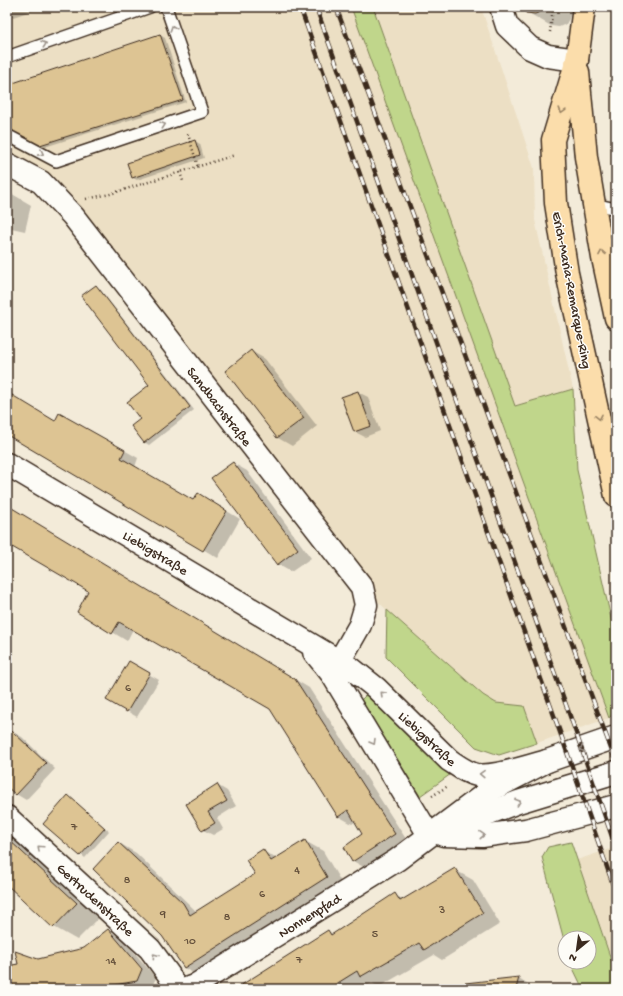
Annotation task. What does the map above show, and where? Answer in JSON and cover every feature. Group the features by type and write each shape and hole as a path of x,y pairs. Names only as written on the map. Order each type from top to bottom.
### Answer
{"main road":[{"name":"Erich-Maria-Remarque-Ring","path":"584,7 577,60 553,140 556,203 567,273 616,496"},
{"name":"Erich-Maria-Remarque-Ring","path":"577,60 586,157 603,258 616,318"}],"street":[{"path":"501,7 508,26 530,48 548,56 577,60"},
{"name":"Sandbachstraße","path":"7,164 41,182 73,216 362,587 366,605 360,625 336,667"},
{"name":"Liebigstraße","path":"7,464 304,641 336,667 376,688 449,760 463,769 477,775 494,774 547,761"},
{"name":"Liebigstraße","path":"336,667 413,809 429,835"},
{"name":"Nonnenpfad","path":"186,989 194,986 397,860 489,791 547,761 616,737"},
{"name":"Nonnenpfad","path":"429,835 518,802 616,772"},
{"path":"429,835 482,836 526,830 616,806"},
{"name":"Gertrudenstraße","path":"7,817 150,949 169,975 176,989"}],"lane":[{"path":"7,57 150,7"},
{"path":"7,135 56,161 202,112 166,7"},
{"path":"594,204 616,209"}],"path":[{"path":"552,11 553,7"},
{"path":"189,138 198,167"},
{"path":"62,204 110,194 235,155"},
{"path":"180,172 183,181"},
{"path":"413,809 459,778 463,769"}],"shaded area":[{"path":"7,7 481,7 534,168 535,220 573,389 497,411 609,718 537,743 524,706 496,703 483,695 362,587 73,216 7,164"},
{"path":"616,847 616,972 577,860"}],"green space":[{"path":"351,7 373,7 515,406 573,389 577,470 616,640 616,710 609,718"},
{"path":"387,610 483,695 496,703 524,706 537,743 499,755 476,747 386,657"},
{"path":"366,695 451,774 420,796 361,700"},
{"path":"571,842 616,974 616,989 583,989 574,970 597,970 597,930 561,930 542,857 548,847"}],"building":[{"path":"521,7 545,7 542,11 535,14 526,13"},
{"path":"160,34 183,100 24,150 7,141 7,85"},
{"path":"195,140 200,155 132,178 127,163"},
{"path":"96,285 190,407 144,443 131,426 140,419 127,402 149,385 81,296"},
{"path":"251,350 304,418 277,438 225,371"},
{"path":"358,391 371,426 354,432 341,397"},
{"path":"7,392 55,421 59,413 125,450 121,458 193,500 198,493 227,511 203,551 7,435"},
{"path":"233,462 298,549 277,565 211,478"},
{"path":"7,505 295,679 395,834 352,862 344,847 362,834 348,810 338,817 270,709 119,622 112,634 77,612 88,591 7,544"},
{"path":"129,661 150,673 127,712 106,700"},
{"path":"12,731 46,763 16,795 7,787 7,736"},
{"path":"217,784 227,801 208,812 215,823 202,831 186,804"},
{"path":"68,795 105,828 80,856 43,824"},
{"path":"7,838 77,903 53,928 7,885"},
{"path":"305,840 327,877 184,968 162,936 93,869 118,842 183,903 190,915 255,874 246,860 263,849 271,861"},
{"path":"455,868 483,913 424,950 419,943 360,977 357,971 328,989 235,989 328,930 331,935 395,893 400,901"},
{"path":"108,929 142,969 137,981 91,989 7,989 7,966 18,964 15,951 38,959 84,948"},
{"path":"519,977 516,989 463,989 465,983"}],"railway":[{"path":"300,7 561,735 616,893"},
{"path":"316,7 616,848"},
{"path":"336,7 616,762"}]}
